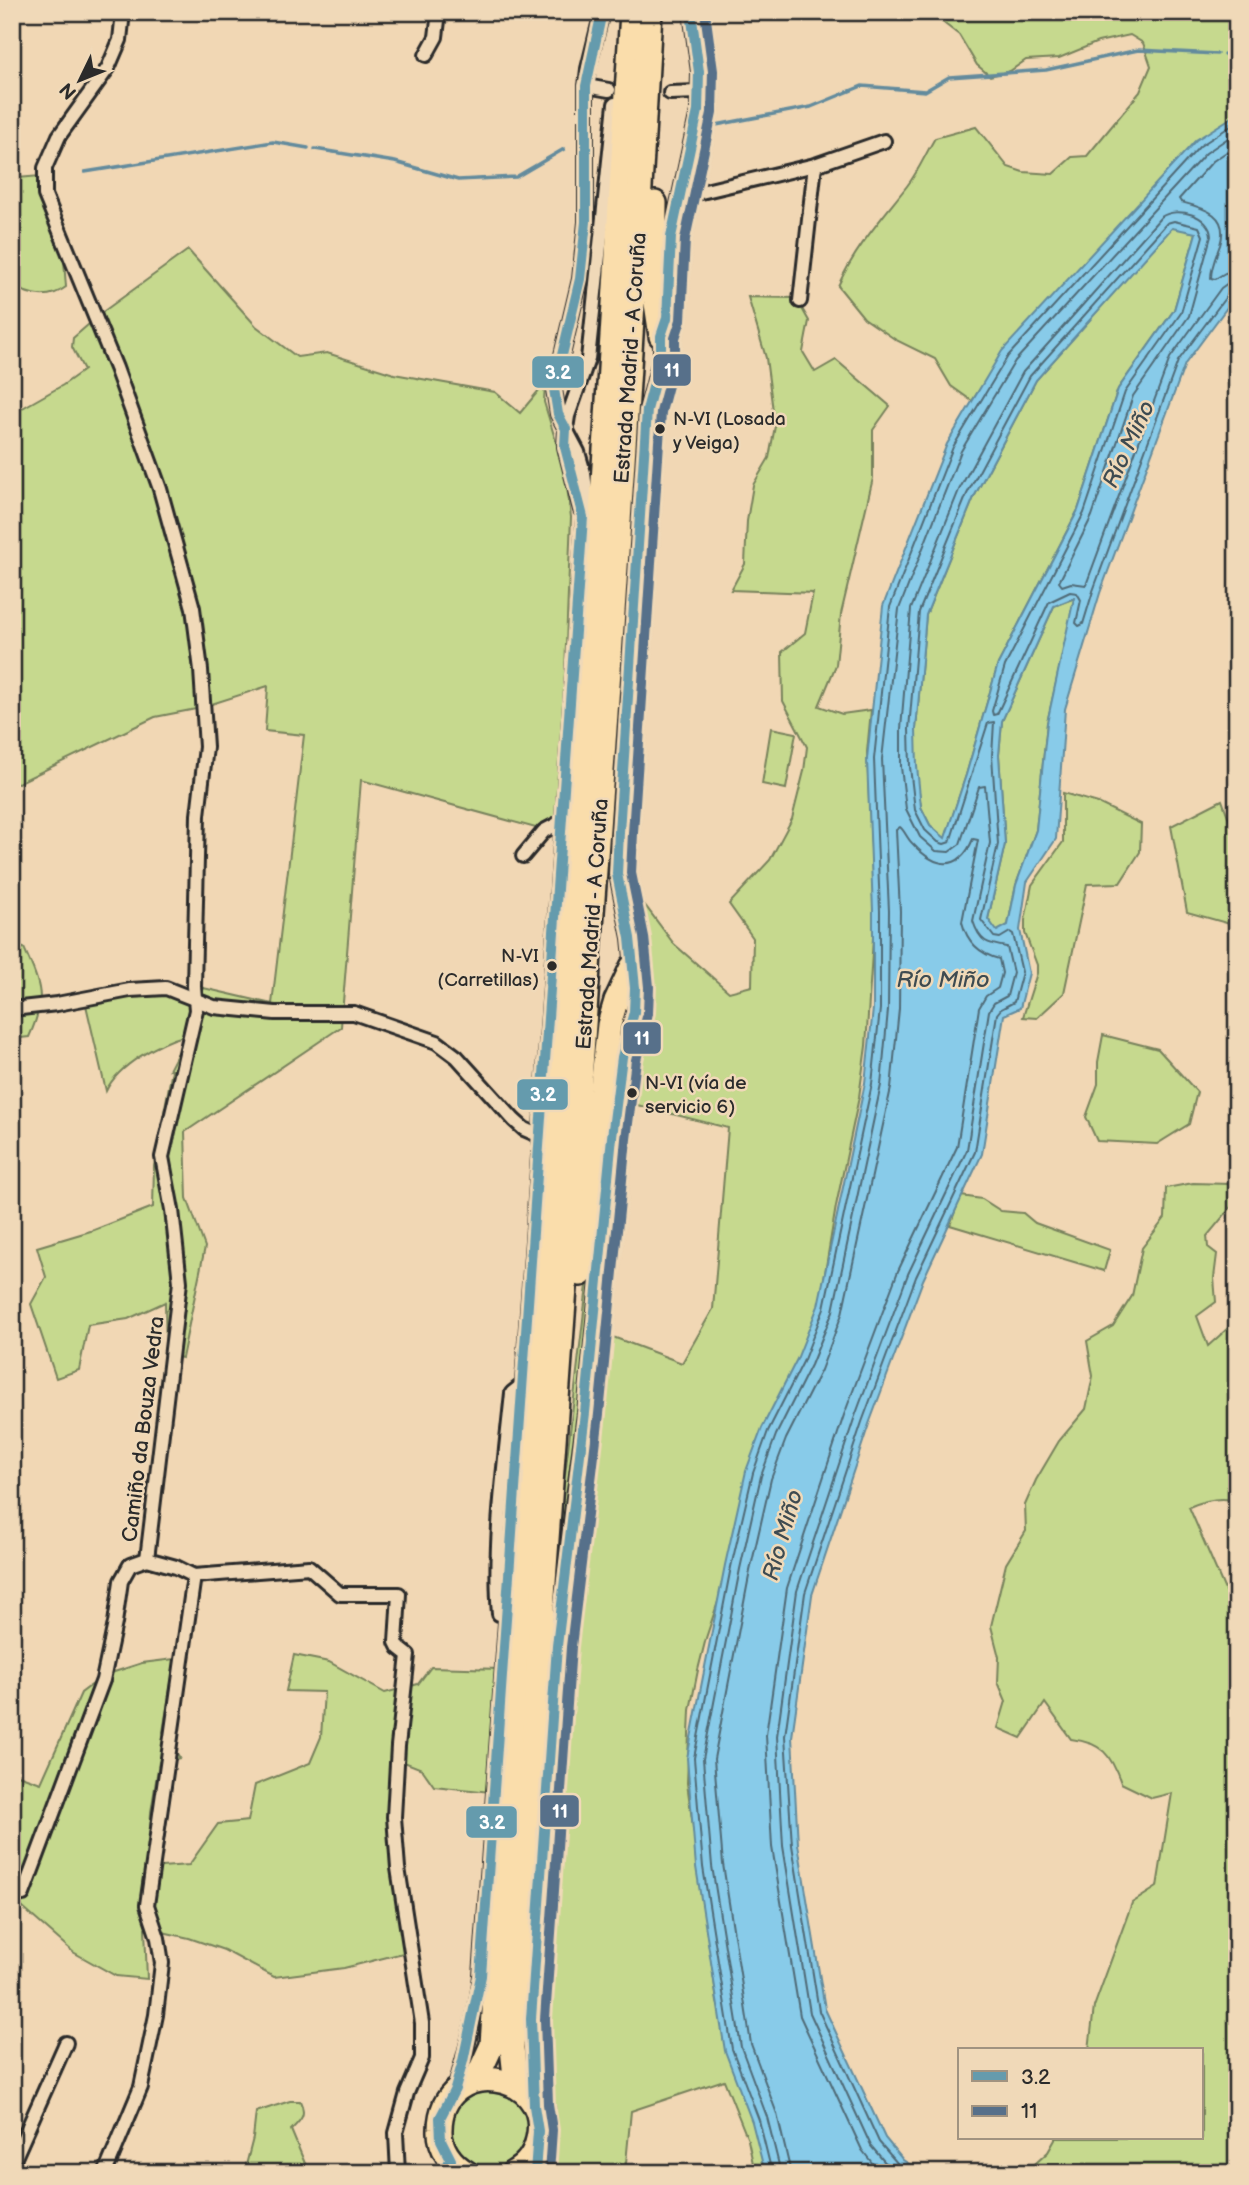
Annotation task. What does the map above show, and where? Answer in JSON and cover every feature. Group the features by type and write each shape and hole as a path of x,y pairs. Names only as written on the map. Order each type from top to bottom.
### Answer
{"highway":[{"name":"Estrada Madrid - A Coruña","path":"476,2080 492,2045 515,1682 593,644 632,12"},
{"name":"Estrada Madrid - A Coruña","path":"516,2086 512,2048 612,643 650,12"},
{"path":"660,12 653,290 661,336"},
{"path":"548,1527 609,1024 616,1001 632,967"},
{"path":"467,2173 451,2160 443,2148 440,2119 453,2094 464,2085 489,2078 516,2086 527,2095 534,2106 540,2133 537,2146 520,2172"}],"street":[{"name":"Camiño da Bouza Vedra","path":"123,12 120,40 108,68 59,136 49,158 45,168 45,195 116,368 160,489 193,608 201,670 206,747 198,815 196,1010 162,1157 172,1210 180,1282 147,1559 176,1567 194,1576 309,1567 340,1594 399,1594 396,1642 408,1655 398,1746 394,1818 398,1868 422,2035 422,2058 407,2093 396,2133 398,2173"},
{"path":"426,55 436,37 439,12"},
{"path":"453,2094 469,2043 481,1976 586,491 578,452 558,414 554,389 580,279 586,222 586,86 602,12"},
{"path":"566,429 588,359 607,193 623,12"},
{"path":"534,2106 531,2019 557,1646 585,1413 622,1057 634,1012 635,989 629,938 617,874 619,832 635,632 647,410 661,357 661,336 667,318 671,237 698,111 699,72 691,12"},
{"path":"586,86 609,90"},
{"path":"670,93 698,92"},
{"path":"680,197 815,165 884,141"},
{"path":"800,301 815,165"},
{"path":"523,856 544,831 561,822"},
{"path":"12,1009 57,1004 130,990 166,988 214,1007 262,1012 354,1013 437,1042 457,1057 514,1120 524,1129 540,1136"},
{"path":"12,1896 23,1894 103,1680 121,1581 130,1565 147,1559"},
{"path":"105,2173 141,2087 156,2015 163,1963 147,1905 194,1576"},
{"path":"12,2164 66,2043"}],"green space":[{"path":"952,12 1237,12 1237,118 981,387 972,401 951,386 935,359 896,340 864,318 838,286 845,272 911,181 935,138 976,127 1008,167 1023,172 1053,174 1072,157 1087,156 1140,92 1151,66 1143,43 1130,35 1098,42 1059,58 1026,60 1010,71 990,76 977,65 959,35 941,21"},
{"path":"40,176 62,234 66,287 46,295 33,294 12,286 12,197 18,178"},
{"path":"1172,227 1196,233 1174,310 1118,389 1078,510 998,664 945,839 930,825 921,807 916,766 916,729 926,615 974,497 1036,380"},
{"path":"188,250 256,326 297,357 327,353 394,374 495,392 520,413 545,383 544,402 565,472 571,517 563,721 554,833 361,780 341,1027 185,1132 187,1198 205,1247 182,1358 166,1354 165,1302 128,1319 88,1325 79,1370 56,1378 31,1304 46,1277 37,1247 94,1230 153,1207 154,1166 172,1070 169,1070 187,1035 141,1056 120,1072 106,1091 86,1005 195,986 272,1004 304,735 265,731 268,686 196,709 155,717 18,783 12,783 12,414 84,370 72,347 73,338 104,311"},
{"path":"748,297 796,298 809,321 803,352 815,372 836,360 890,406 873,430 873,478 841,614 836,665 819,706 842,714 871,710 867,752 874,922 866,1046 859,1097 836,1206 819,1309 777,1423 706,1638 690,1710 687,1783 717,2002 735,2055 794,2173 755,2173 748,2140 724,2080 631,2111 625,2173 547,2173 556,2121 542,2041 549,1892 547,1842 566,1589 594,1396 597,1331 682,1363 713,1309 728,1128 625,1102 625,1071 643,995 639,944 626,884 674,944 729,992 752,986 753,938 729,904 770,860 792,819 807,747 783,701 782,652 805,633 813,593 731,590 745,564 747,521 753,485 769,458 775,426 766,358"},
{"path":"1075,598 1047,723 1036,830 1016,885 1008,925 997,932 988,919 1005,844 999,755 1002,721 1054,606"},
{"path":"771,728 796,733 786,789 762,784"},
{"path":"1063,793 1098,803 1141,824 1140,852 1120,883 1087,884 1064,993 1037,1018 1023,1017 1037,973 1037,965 1025,933 1025,920 1032,885 1063,842"},
{"path":"1222,800 1237,841 1237,926 1187,912 1171,826"},
{"path":"12,944 24,948 38,983 40,1002 29,1037 12,1039"},
{"path":"626,994 630,1003 596,1230 527,2074 522,2053 553,1579 597,1199 613,1033"},
{"path":"1103,1035 1158,1049 1197,1092 1189,1124 1157,1144 1097,1141 1086,1117 1098,1084 1098,1062"},
{"path":"1193,1183 1230,1184 1237,1194 1237,1200 1207,1236 1208,1247 1217,1254 1214,1278 1216,1302 1197,1316 1208,1346 1237,1320 1237,1502 1219,1499 1189,1507 1237,1618 1237,2173 1025,2173 1048,2152 1055,2140 1204,2140 1204,2048 1089,2048 1094,2007 1132,1903 1157,1887 1172,1793 1152,1798 1121,1783 1109,1757 1090,1743 1071,1739 1045,1703 1021,1738 998,1728 1006,1701 998,1682 999,1657 991,1626 1006,1564 1026,1531 1025,1505 1059,1441 1086,1409 1093,1376 1087,1341 1113,1326 1132,1296 1142,1248 1165,1218 1166,1188"},
{"path":"961,1196 982,1199 1001,1211 1023,1213 1035,1223 1110,1250 1104,1271 950,1225"},
{"path":"294,1655 329,1662 385,1693 418,1684 431,1667 499,1669 490,1792 434,1786 422,1769 394,1758 411,1951 344,1968 274,1977 224,1950 189,1938 145,1928 147,1979 116,1976 73,1952 15,1901 12,1911 12,1773 41,1783 81,1693 105,1675 142,1663 175,1659 163,1732 180,1758 159,1762 151,1812 148,1868 189,1865 218,1824 248,1821 255,1785 310,1763 321,1737 324,1692 286,1691"},
{"path":"496,2086 524,2103 531,2135 514,2162 499,2169 483,2170 467,2164 448,2138 455,2106 459,2100 472,2092"},
{"path":"290,2101 300,2101 302,2106 302,2117 291,2130 309,2173 244,2173 256,2112"}],"water":[{"name":"Río Miño","path":"1237,114 1237,294 1185,364 1100,593 1065,709 1056,839 1027,882 1020,930 1029,973 1020,1008 1004,1015 982,1154 923,1280 869,1424 812,1595 792,1737 798,1844 825,2009 885,2138 903,2160 923,2173 765,2173 752,2122 725,2051 696,1867 687,1758 746,1471 762,1428 797,1359 818,1306 865,1083 873,1009 873,911 867,759 883,606 947,444 1002,351 1196,140","holes":["1172,228 1196,233 1174,310 1118,389 1078,510 998,664 945,838 930,825 921,807 917,766 916,729 926,615 974,497 1036,380","1074,598 1047,723 1036,830 1016,885 1008,925 997,931 988,919 1005,844 999,755 1002,721 1054,606"]}],"waterway":[{"path":"716,125 811,107 862,86 925,91 949,77 1046,70 1138,50 1217,54"},
{"path":"1224,54 1237,55"},
{"path":"85,172 273,142 308,148"},
{"path":"315,149 395,162 458,180 516,177 564,149"}],"transit line":[{"name":"3.2","path":"440,2173 451,2160 441,2140 440,2118 455,2089 481,1976 583,517 565,447 566,429 558,414 554,389 580,279 586,222 586,86 602,12"},
{"name":"3.2","path":"535,2173 538,2131 534,2106 531,2019 557,1646 585,1413 612,1137 622,1057 634,1012 635,988 630,938 617,874 619,832 647,410 661,357 661,336 667,318 671,237 698,111 699,72 691,12"},
{"name":"11","path":"549,2173 552,2130 548,2104 545,2019 571,1647 599,1414 626,1139 636,1060 648,1013 649,987 644,937 631,873 633,833 661,412 675,359 675,338 681,320 685,239 712,113 713,71 705,12"}],"place":[{"name":"N-VI (Losada y Veiga)","path":"660,429"},
{"name":"N-VI (Carretillas)","path":"552,966"},
{"name":"N-VI (vía de servicio 6)","path":"632,1093"}]}
